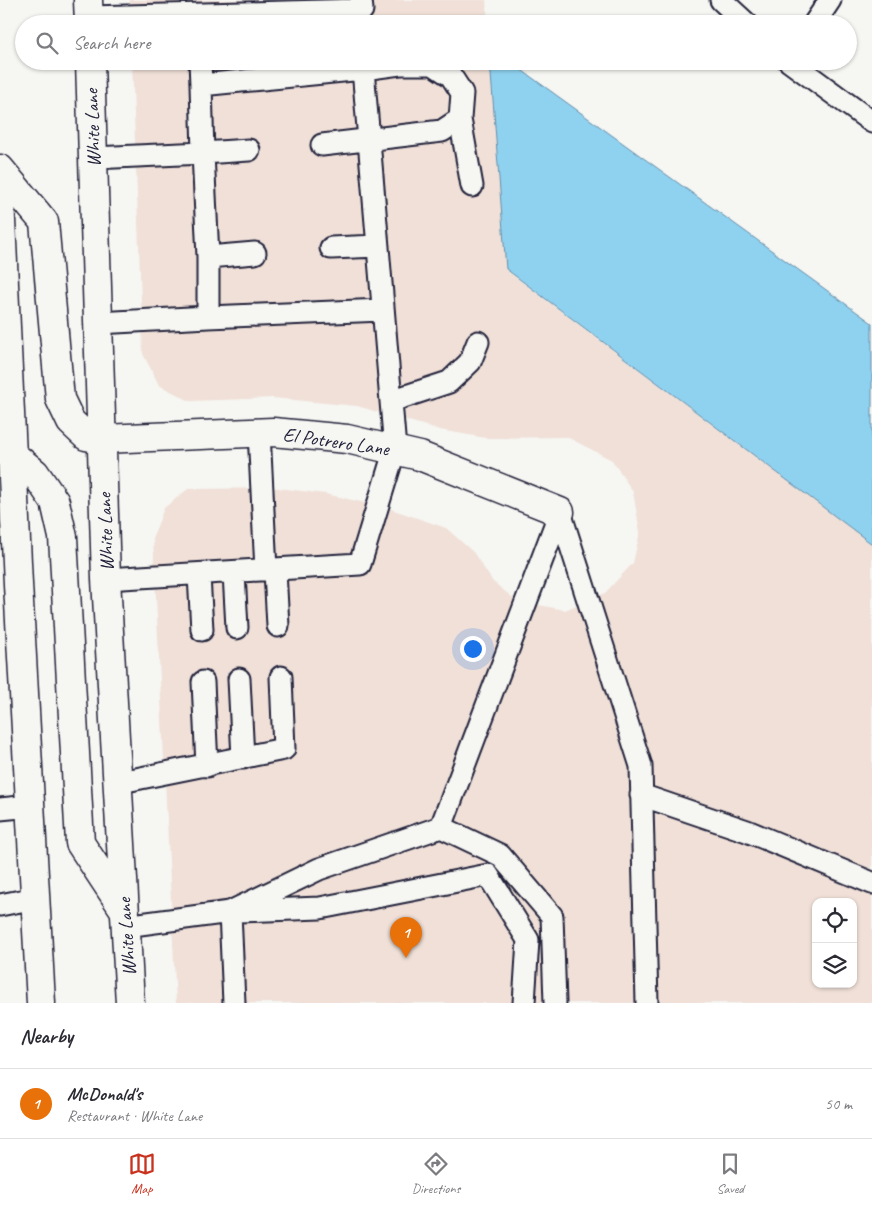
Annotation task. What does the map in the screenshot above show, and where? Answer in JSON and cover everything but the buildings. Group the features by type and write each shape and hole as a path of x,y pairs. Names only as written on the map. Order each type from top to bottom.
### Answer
{"main road":[{"name":"White Lane","path":"90,70 106,580 116,783 130,1003"},
{"path":"0,169 44,222 60,399 71,422 86,436 102,439"},
{"path":"0,199 9,584 31,806 41,1003"},
{"name":"El Potrero Lane","path":"102,439 260,432 348,439 420,456 560,512"},
{"path":"6,454 35,473 55,502 63,537 80,843 124,918"}],"lane":[{"path":"88,13 362,10 361,0"},
{"path":"721,0 737,15"},
{"path":"820,15 830,0"},
{"path":"200,70 208,257 208,317"},
{"path":"201,85 353,70"},
{"path":"106,580 360,564 395,449 363,70"},
{"path":"442,70 451,76 462,92 460,119 472,186"},
{"path":"800,70 872,122"},
{"path":"322,145 442,131 460,119"},
{"path":"93,158 249,150"},
{"path":"330,248 378,246"},
{"path":"208,257 255,253"},
{"path":"98,323 384,310"},
{"path":"391,401 449,382 470,362 478,342"},
{"path":"260,432 270,570 278,626"},
{"path":"560,512 641,766 647,1003"},
{"path":"441,827 560,512"},
{"path":"234,573 237,628"},
{"path":"199,575 202,630"},
{"path":"116,783 284,749 280,677"},
{"path":"239,679 243,758"},
{"path":"203,682 207,766"},
{"path":"641,795 747,831 872,884"},
{"path":"0,809 31,806"},
{"path":"230,912 319,869 441,827 500,855 552,916 555,1003"},
{"path":"124,918 320,908 488,875 528,940 524,1003"},
{"path":"0,905 36,898"},
{"path":"230,912 234,1003"}],"shaded area":[{"path":"130,0 486,0 487,15 131,15"},
{"path":"132,70 491,70 506,270 872,544 872,1003 176,1003 153,537 164,508 188,489 278,488 325,494 388,508 446,528 473,552 493,582 517,601 565,610 605,593 633,563 640,532 633,492 612,460 567,437 486,438 440,430 357,406 273,398 190,401 159,385 143,354"}],"water":[{"path":"491,70 521,70 872,323 872,544 506,269"}],"place":[{"name":"McDonald's","path":"406,958"}]}
